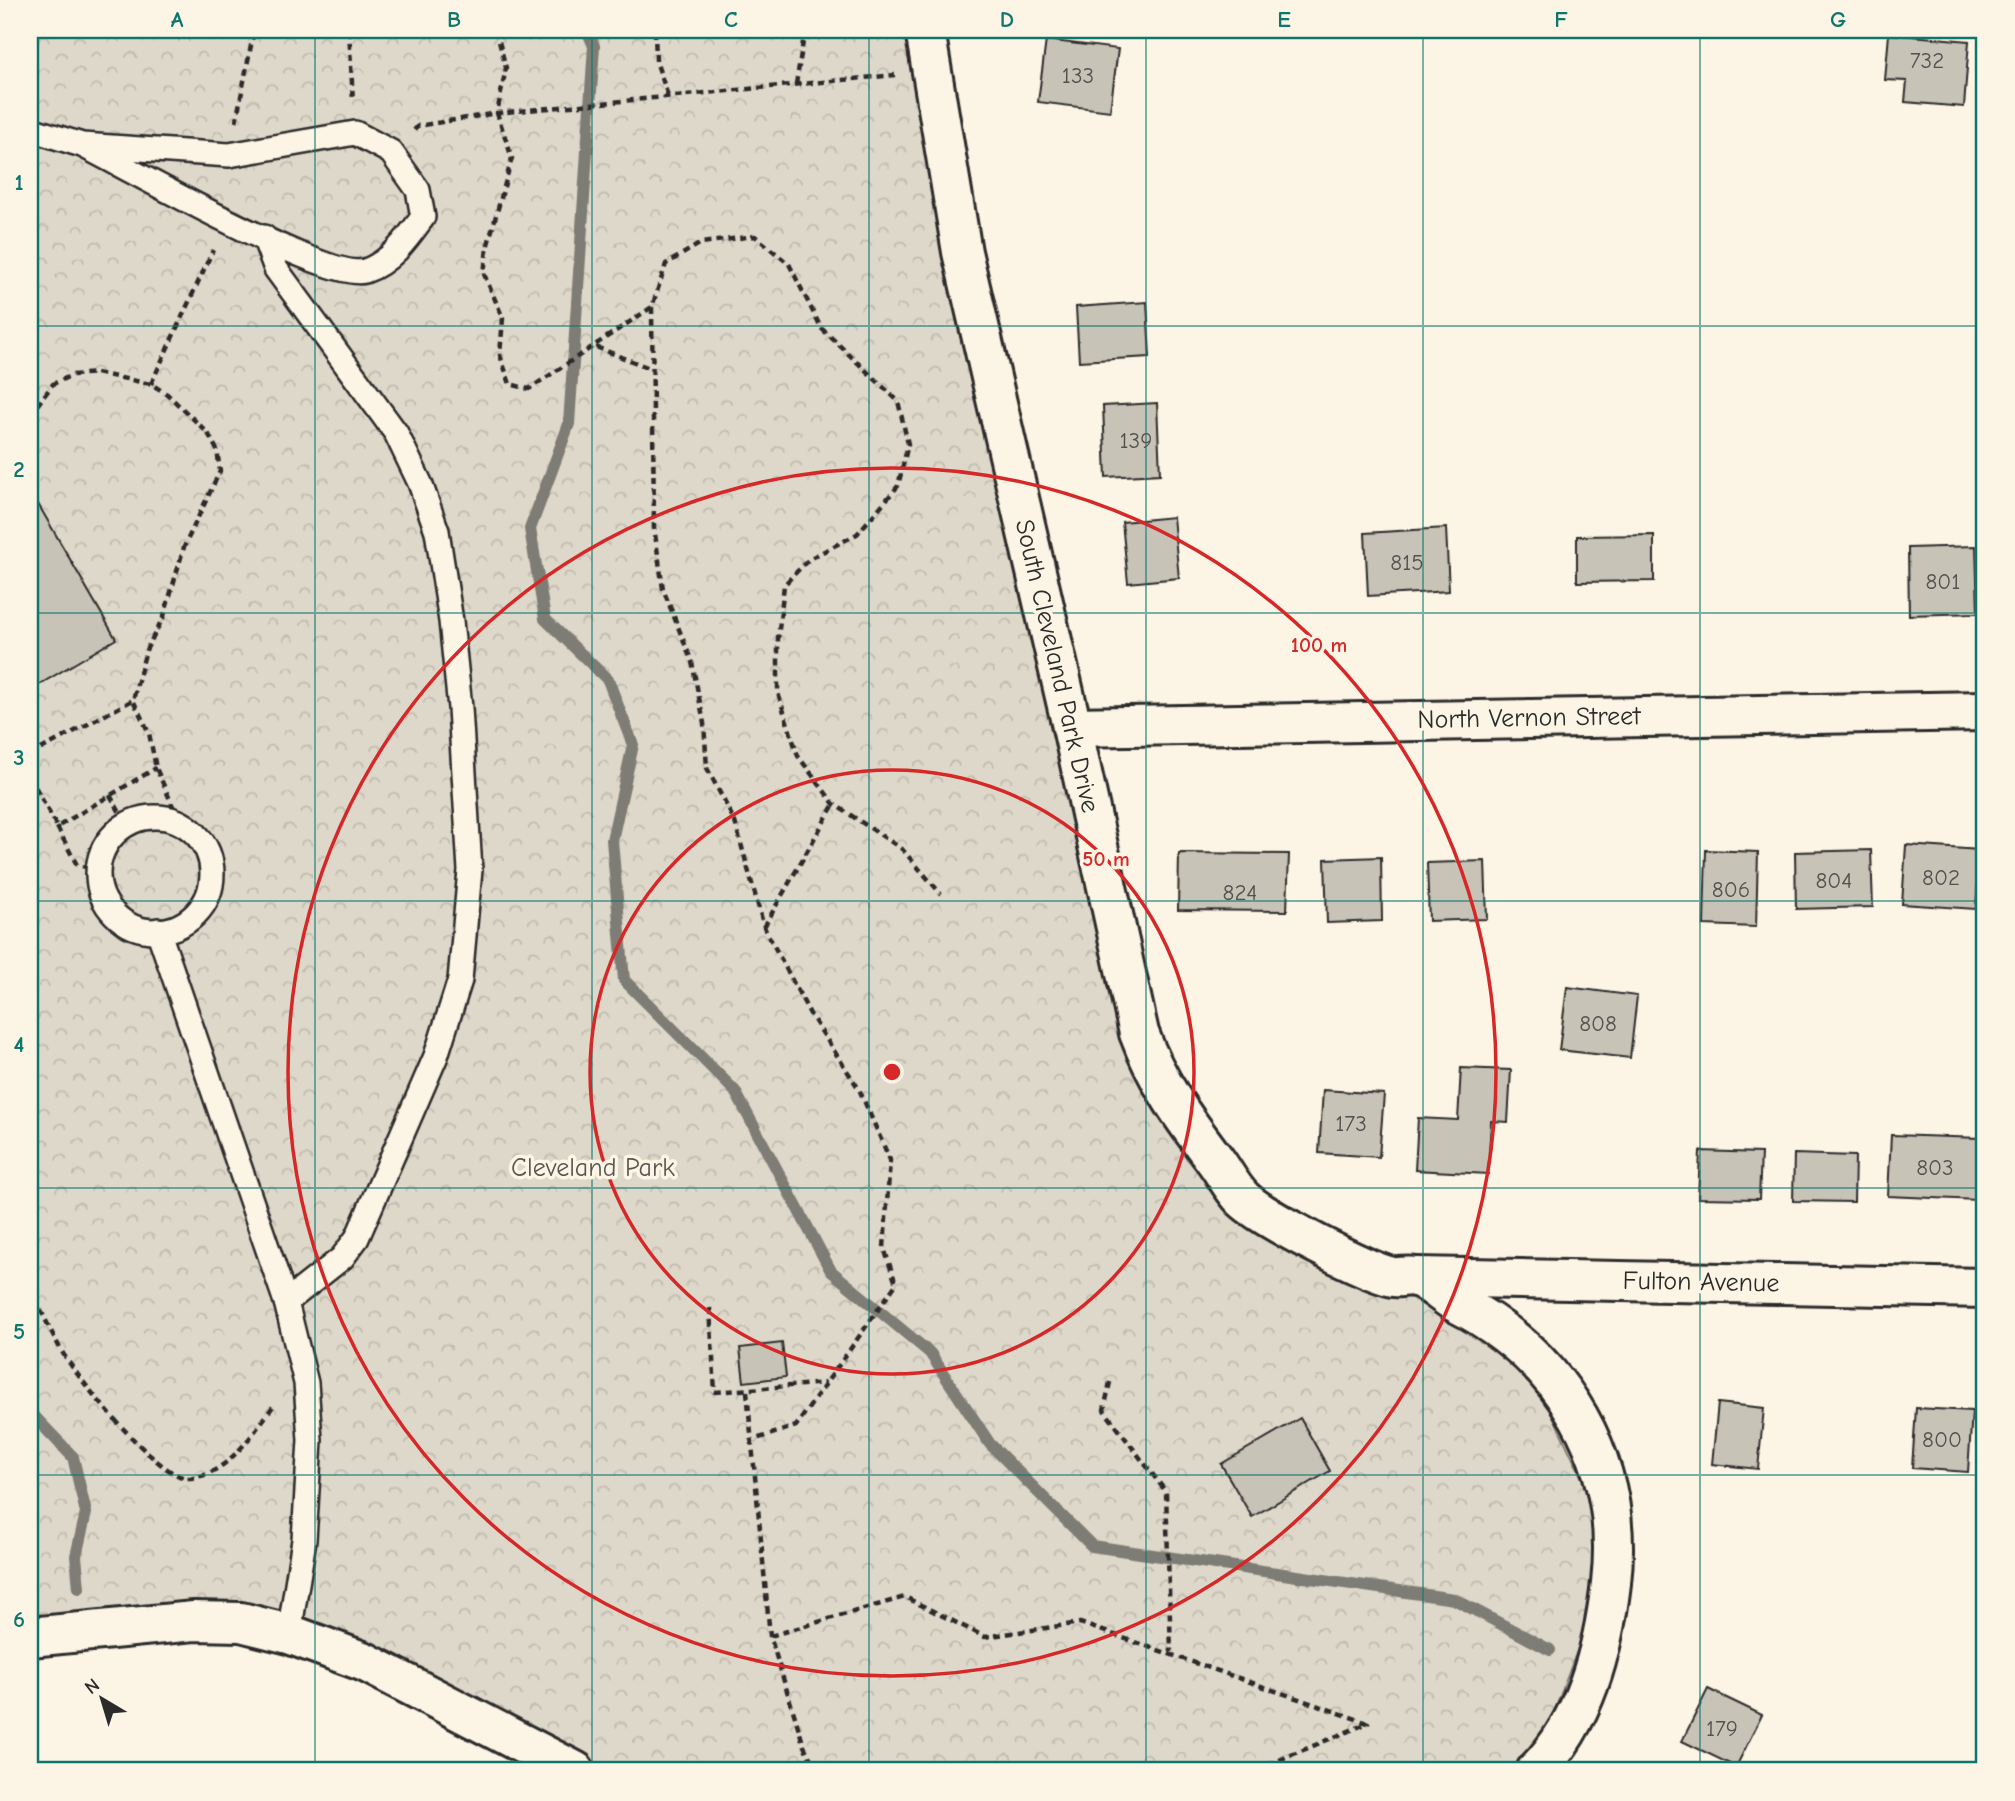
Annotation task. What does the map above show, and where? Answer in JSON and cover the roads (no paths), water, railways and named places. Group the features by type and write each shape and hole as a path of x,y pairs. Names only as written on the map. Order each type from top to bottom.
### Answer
{"street":[{"name":"South Cleveland Park Drive","path":"925,30 961,251 1072,727 1139,1033 1153,1071 1174,1105 1244,1199 1288,1228 1340,1254 1393,1277 1416,1276 1438,1293 1482,1315 1520,1343 1552,1377 1579,1415 1598,1458 1611,1503 1615,1549 1607,1620 1573,1723 1554,1753 1536,1771"},
{"name":"North Vernon Street","path":"1072,727 1985,711"},
{"name":"Fulton Avenue","path":"1416,1276 1985,1288"},
{"path":"30,1637 194,1621 241,1622 289,1634 365,1662 575,1771"}],"lane":[{"path":"30,129 82,145 294,252 345,270 363,271 399,250 423,217 418,190 391,152 355,133 229,155 82,145"},
{"path":"264,237 276,269 396,433 420,483 437,531 451,621 460,708 470,870 460,980 436,1056 357,1238 342,1258 286,1303"},
{"path":"163,817 180,822 205,846 212,864 213,879 200,909 186,922 158,930 127,924 112,911 102,896 99,870 107,842 127,825 143,818 163,817"},
{"path":"158,930 286,1303 306,1383 310,1440 304,1540 289,1634"}],"waterway":[{"path":"587,30 594,46 569,424 530,529 545,619 608,680 633,745 612,840 624,980 735,1091 831,1271 930,1353 990,1444 1092,1546 1454,1599 1550,1650"},
{"path":"30,1412 73,1457 86,1513 76,1556 79,1588"}],"park label":[{"name":"Cleveland Park","path":"593,1168"}]}
